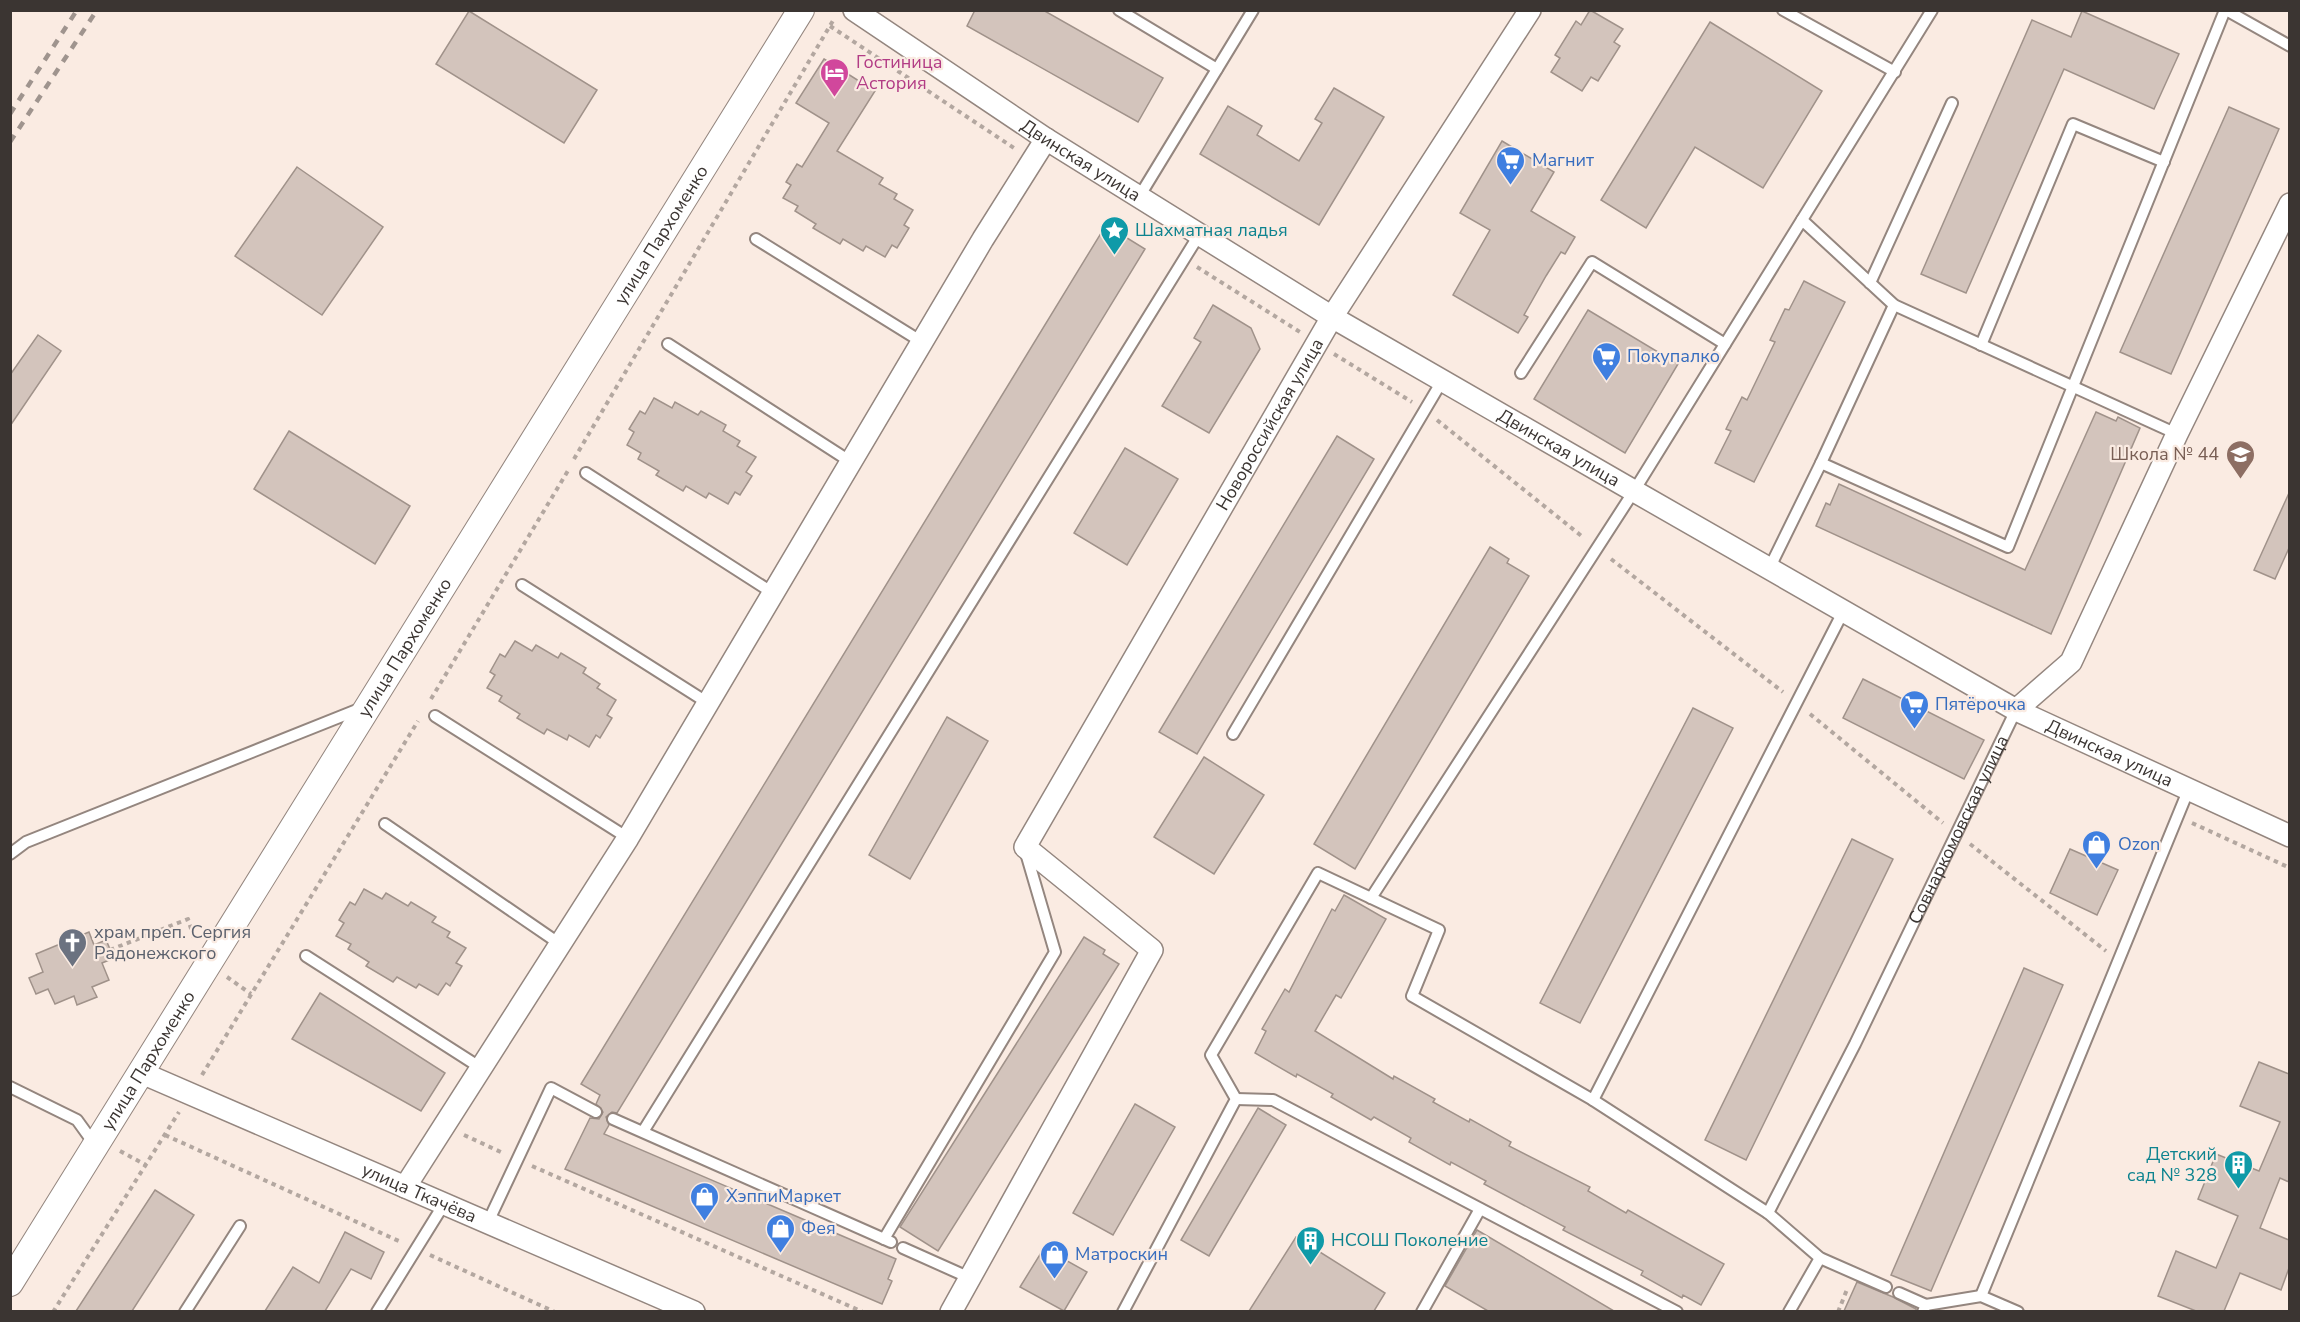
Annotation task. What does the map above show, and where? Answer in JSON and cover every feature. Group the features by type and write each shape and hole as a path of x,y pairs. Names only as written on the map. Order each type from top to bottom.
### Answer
{"street":[{"name":"улица Пархоменко","path":"10,1283 801,10"},
{"name":"Двинская улица","path":"854,10 1046,139 1332,317 1843,612 2016,710 2289,836"},
{"name":"Новороссийская улица","path":"1025,847 1332,317 1530,10"},
{"path":"405,1187 628,838 922,342 1046,139"},
{"name":"Совнаркомовская улица","path":"2016,710 2071,662 2177,434 2289,204"},
{"path":"951,1311 1152,950 1025,847"},
{"name":"улица Ткачёва","path":"142,1073 694,1311"}],"lane":[{"path":"1119,10 1217,69"},
{"path":"1139,197 1252,10"},
{"path":"1783,10 1895,72"},
{"path":"1371,897 1634,491 1932,10"},
{"path":"1821,463 2008,547 2226,10 2289,46"},
{"path":"1870,283 1952,103"},
{"path":"1981,345 2073,124 2164,162"},
{"path":"1802,220 1894,305 2177,434"},
{"path":"644,1131 1199,235"},
{"path":"756,239 922,342"},
{"path":"1521,373 1592,262 1725,344"},
{"path":"1769,569 1894,305"},
{"path":"668,345 851,462"},
{"path":"1233,734 1442,381"},
{"path":"586,473 773,593"},
{"path":"522,585 708,703"},
{"path":"1593,1100 1843,612"},
{"path":"10,854 26,842 306,728 371,705"},
{"name":"Совнаркомовская улица","path":"1768,1213 1855,1044 2016,710"},
{"path":"435,716 628,838"},
{"path":"1981,1296 2188,791"},
{"path":"386,824 560,944"},
{"path":"613,1119 887,1241 1055,952 1025,847"},
{"path":"1236,1099 1211,1055 1318,873 1438,930 1412,996 1593,1100 1768,1213 1820,1258 1886,1287"},
{"path":"306,956 481,1068"},
{"path":"10,1087 77,1120 96,1147"},
{"path":"488,1222 550,1088 596,1112"},
{"path":"1236,1099 1273,1100 1677,1311"},
{"path":"1123,1311 1152,1261 1236,1099"},
{"path":"377,1311 444,1204"},
{"path":"1422,1311 1480,1209"},
{"path":"185,1311 240,1226"},
{"path":"903,1248 970,1278"},
{"path":"1789,1311 1820,1258"},
{"path":"1899,1293 1925,1308 1981,1296 2018,1311"}],"path":[{"path":"424,709 839,10"},
{"path":"830,26 1032,160"},
{"path":"1184,258 1425,410 1796,703 1956,834 2118,960"},
{"path":"52,1311 190,1094 418,720"},
{"path":"2178,817 2289,868"},
{"path":"110,950 188,919 195,941 192,946"},
{"path":"444,1127 863,1311"},
{"path":"165,1134 555,1311"},
{"path":"1838,1311 1854,1272"}],"building":[{"path":"975,10 1043,10 1163,78 1138,122 967,26"},
{"path":"1590,10 1623,29 1614,42 1620,46 1598,81 1591,77 1582,91 1551,72 1560,58 1555,55 1576,21 1581,25"},
{"path":"469,11 597,90 564,143 436,64"},
{"path":"2082,11 2179,54 2154,109 2064,69 1966,293 1921,274 2032,20 2071,37"},
{"path":"1710,22 1822,91 1763,188 1695,147 1646,228 1601,200"},
{"path":"824,59 875,91 837,151 883,178 879,184 897,194 894,199 913,210 904,225 909,228 897,248 892,245 885,257 866,246 863,251 843,239 840,244 813,228 816,224 795,211 798,206 783,198 791,185 786,182 797,164 802,167 829,123 796,103"},
{"path":"1334,88 1384,117 1319,225 1200,154 1228,106 1262,126 1257,135 1299,161 1322,123 1315,119"},
{"path":"2229,107 2279,129 2171,374 2120,352"},
{"path":"1502,141 1554,172 1531,211 1575,237 1565,254 1561,252 1546,276 1524,315 1528,317 1518,333 1453,295 1490,230 1460,213"},
{"path":"297,167 383,227 322,315 235,256"},
{"path":"1106,225 1145,249 617,1113 612,1112 606,1117 609,1125 604,1134 896,1259 888,1279 892,1281 882,1304 565,1169 590,1118 599,1119 603,1112 596,1104 600,1095 581,1084"},
{"path":"1804,281 1845,302 1754,482 1715,463 1731,431 1726,429 1742,397 1747,400 1775,342 1770,340 1785,309 1789,310"},
{"path":"1213,305 1251,328 1260,349 1209,433 1162,406 1201,342 1194,338"},
{"name":"Покупалко","path":"1588,310 1678,364 1625,453 1534,399"},
{"path":"38,335 61,351 10,426 10,375"},
{"path":"654,398 672,408 675,402 698,415 701,411 726,425 723,431 740,441 737,446 756,457 746,472 752,476 740,495 735,492 728,504 709,493 706,498 686,486 683,491 656,475 659,471 638,459 641,453 627,445 634,432 629,429 640,411 645,414"},
{"path":"2096,412 2116,421 2118,417 2140,428 2051,634 1816,526 1826,503 1830,505 1839,484 2025,570"},
{"path":"289,431 410,506 375,564 254,489"},
{"path":"1337,436 1374,459 1197,754 1159,732"},
{"path":"1125,448 1178,479 1127,565 1074,533"},
{"path":"2289,493 2289,548 2275,579 2254,570"},
{"path":"1490,547 1509,559 1507,563 1529,576 1355,869 1314,844"},
{"path":"515,641 532,651 536,645 558,658 561,653 586,668 583,673 600,684 597,688 616,700 607,715 612,718 600,738 596,735 589,747 569,735 567,740 547,729 544,734 517,718 520,714 499,701 502,696 487,688 495,675 490,672 500,654 505,657"},
{"name":"Пятёрочка","path":"1863,679 1984,740 1964,779 1843,718"},
{"path":"1693,708 1733,728 1580,1023 1540,1003"},
{"path":"947,717 988,741 910,879 869,855"},
{"path":"1204,757 1264,795 1214,874 1154,837"},
{"path":"1852,839 1893,859 1746,1160 1705,1140"},
{"path":"2070,849 2118,870 2097,915 2050,893"},
{"path":"364,889 382,899 386,893 408,906 411,902 436,917 432,922 450,932 447,937 466,948 456,963 462,966 450,986 446,983 438,995 419,984 416,988 397,977 393,982 366,966 369,962 348,949 351,944 336,936 344,923 339,920 350,902 355,905"},
{"path":"1344,895 1386,919 1341,998 1336,995 1315,1031 1393,1079 1394,1076 1435,1099 1433,1102 1511,1142 1509,1146 1590,1187 1588,1191 1626,1213 1628,1210 1724,1264 1701,1305 1683,1295 1682,1298 1641,1275 1643,1271 1563,1230 1565,1227 1484,1184 1486,1181 1451,1162 1450,1165 1409,1142 1411,1138 1374,1117 1371,1120 1331,1097 1333,1094 1297,1074 1296,1077 1255,1053 1266,1031 1262,1029 1285,989 1289,992 1332,909 1335,911"},
{"name":"храм преп. Сергия Радонежского","path":"89,932 94,945 106,940 114,958 102,963 109,980 92,987 97,997 77,1005 74,996 55,1004 48,989 36,994 29,978 43,972 36,954"},
{"path":"1084,937 1105,950 1103,954 1119,964 938,1251 900,1227"},
{"path":"2024,968 2063,985 1931,1291 1891,1275"},
{"path":"320,993 445,1073 421,1111 292,1039"},
{"name":"Детский сад № 328","path":"2259,1062 2289,1074 2289,1182 2280,1178 2260,1228 2289,1240 2289,1268 2281,1290 2240,1273 2224,1311 2196,1311 2158,1296 2176,1251 2216,1268 2238,1216 2198,1199 2216,1154 2259,1171 2280,1122 2240,1106"},
{"path":"1135,1104 1175,1127 1113,1235 1073,1213"},
{"path":"1258,1108 1286,1125 1209,1256 1181,1240"},
{"path":"155,1190 194,1215 132,1311 76,1311"},
{"path":"1477,1230 1614,1311 1488,1311 1445,1286"},
{"path":"345,1232 384,1252 371,1279 351,1269 325,1311 265,1311 293,1267 319,1283"},
{"name":"НСОШ Поколение","path":"1296,1237 1385,1293 1374,1311 1249,1311"},
{"name":"Матроскин","path":"1044,1248 1087,1272 1064,1311 1020,1287"},
{"path":"1857,1282 1893,1297 1916,1311 1844,1311"}],"railway":[{"path":"10,114 77,10"},
{"path":"10,142 97,10"}],"place":[{"name":"Гостиница Астория","path":"835,98"},
{"name":"Магнит","path":"1511,186"},
{"name":"Шахматная ладья","path":"1114,256"},
{"name":"Покупалко","path":"1606,382"},
{"name":"Школа № 44","path":"2240,480"},
{"name":"Пятёрочка","path":"1914,730"},
{"name":"Ozon","path":"2097,870"},
{"name":"храм преп. Сергия Радонежского","path":"73,968"},
{"name":"Детский сад № 328","path":"2238,1190"},
{"name":"ХэппиМаркет","path":"705,1222"},
{"name":"Фея","path":"780,1254"},
{"name":"НСОШ Поколение","path":"1310,1266"},
{"name":"Матроскин","path":"1054,1280"}]}
